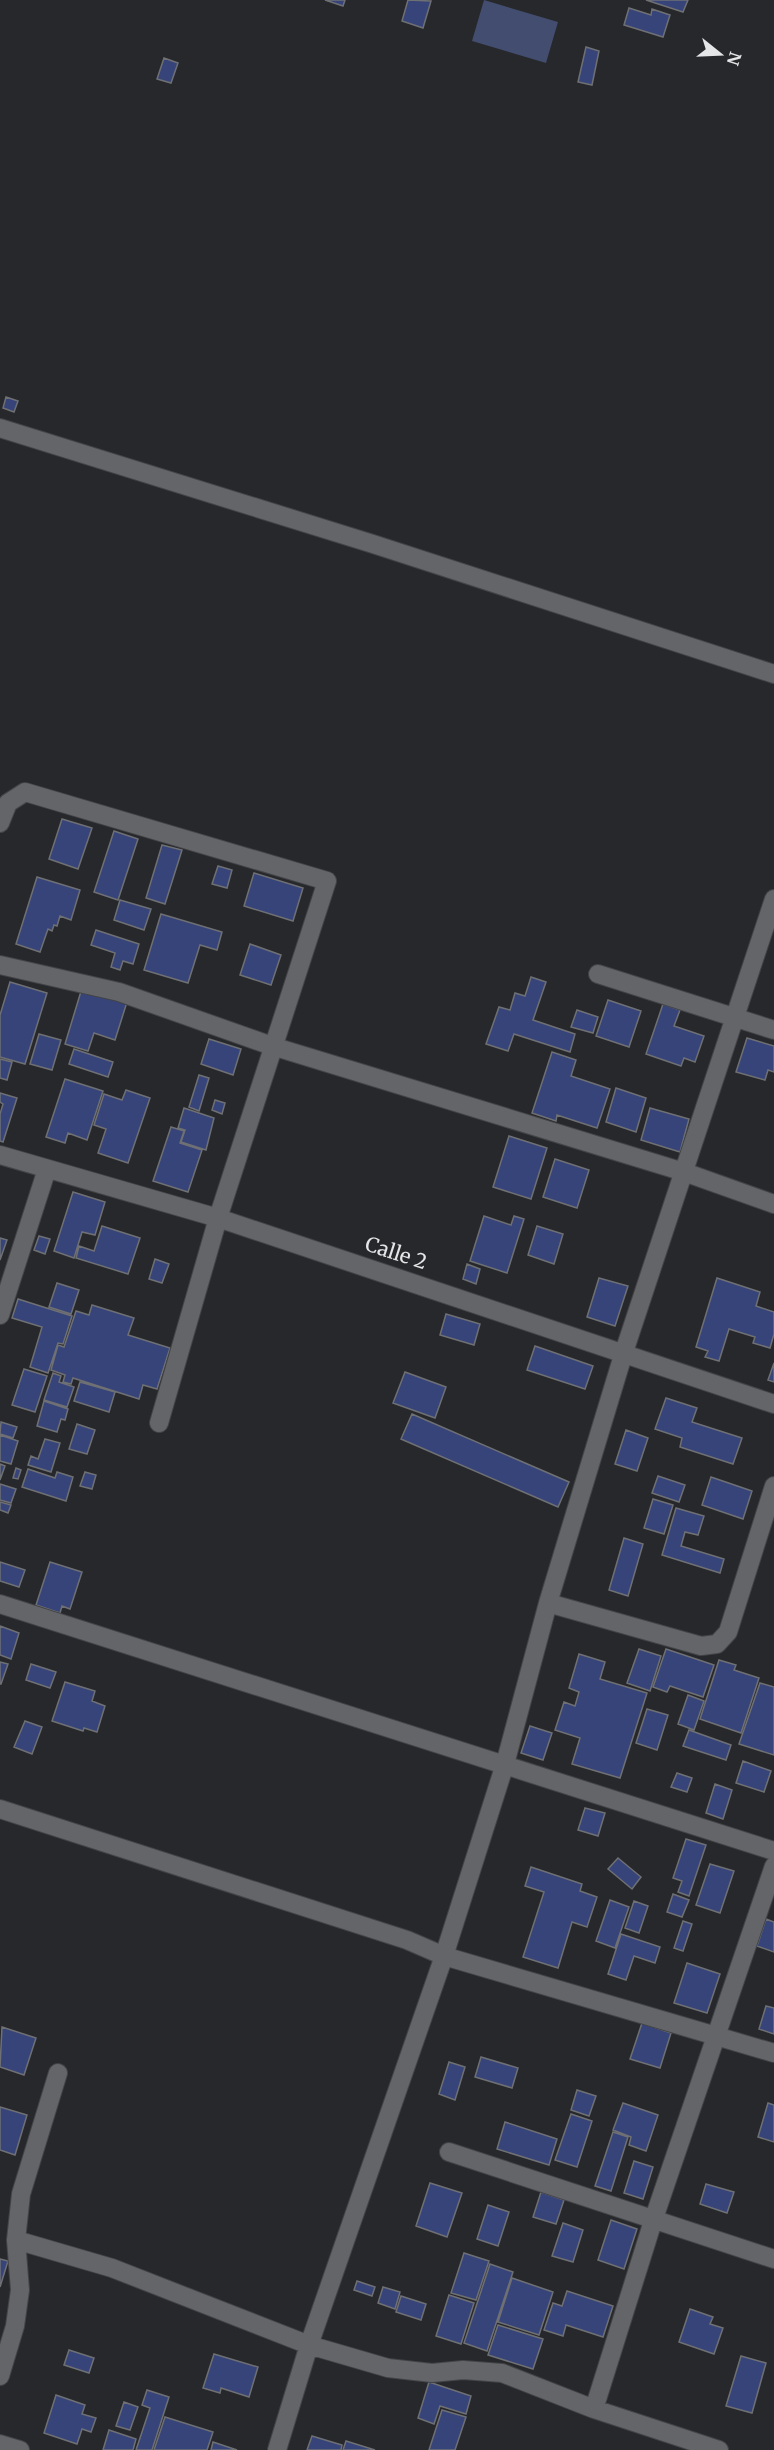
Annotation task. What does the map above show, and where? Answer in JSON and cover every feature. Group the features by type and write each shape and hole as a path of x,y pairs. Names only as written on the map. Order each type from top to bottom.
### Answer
{"street":[{"path":"0,428 373,544 774,674"},
{"path":"0,823 8,803 25,792 327,881 218,1218 159,1423"},
{"path":"277,2450 309,2345 444,1956 505,1764 548,1603 624,1352 774,899"},
{"path":"0,965 119,992 272,1047 684,1172 774,1204"},
{"path":"598,974 736,1016 774,1030"},
{"name":"Calle 2","path":"0,1155 218,1218 774,1404"},
{"path":"0,1315 47,1169"},
{"path":"548,1603 701,1646 717,1644 728,1632 774,1486"},
{"path":"0,1604 774,1851"},
{"path":"0,1809 407,1940 444,1956 718,2034 774,2053"},
{"path":"594,2409 653,2221 774,1866"},
{"path":"0,2376 15,2326 20,2290 16,2240 21,2194 58,2073"},
{"path":"449,2152 774,2259"},
{"path":"16,2240 112,2268 309,2345 388,2368 432,2373 463,2370 502,2373 594,2409 719,2450"},
{"path":"0,2444 20,2450"}],"shaded area":[{"path":"484,0 558,22 546,63 472,41"}],"building":[{"path":"325,0 345,0 343,6"},
{"path":"408,0 431,1 423,28 402,21"},
{"path":"646,0 688,0 683,12"},
{"path":"629,8 651,15 652,9 670,15 663,37 624,25"},
{"path":"586,47 599,51 592,85 578,82"},
{"path":"164,58 178,63 171,83 157,79"},
{"path":"6,397 18,401 14,412 3,408"},
{"path":"62,819 92,828 78,869 49,859"},
{"path":"114,831 138,839 118,900 94,892"},
{"path":"162,845 182,850 165,904 146,898"},
{"path":"218,866 232,870 227,888 212,884"},
{"path":"254,873 303,888 293,921 244,906"},
{"path":"37,877 80,890 71,920 60,916 57,926 54,925 52,931 48,929 40,952 16,944"},
{"path":"120,900 151,909 144,930 114,920"},
{"path":"161,914 222,932 217,950 200,945 188,983 144,970"},
{"path":"96,930 139,944 133,964 123,961 120,970 111,967 115,953 91,945"},
{"path":"250,944 281,955 271,985 240,975"},
{"path":"531,977 546,982 533,1020 575,1034 570,1052 514,1034 508,1051 486,1044 499,1007 510,1010 515,993 525,996"},
{"path":"10,982 47,993 25,1064 0,1057 0,1015"},
{"path":"82,988 127,1002 115,1040 94,1033 88,1051 65,1044"},
{"path":"608,1000 641,1011 629,1047 596,1036"},
{"path":"663,1004 680,1010 674,1026 704,1036 695,1062 684,1058 681,1066 646,1054"},
{"path":"577,1010 598,1017 593,1033 571,1027"},
{"path":"39,1034 61,1040 52,1070 30,1064"},
{"path":"747,1038 774,1046 774,1072 768,1070 765,1080 736,1072"},
{"path":"209,1039 241,1049 233,1075 201,1064"},
{"path":"74,1049 113,1062 108,1077 69,1064"},
{"path":"552,1052 576,1060 571,1076 610,1089 597,1128 557,1115 556,1121 532,1113"},
{"path":"0,1059 12,1062 7,1080 0,1078"},
{"path":"199,1075 209,1078 199,1111 189,1107"},
{"path":"65,1079 103,1091 87,1140 68,1133 65,1143 46,1137"},
{"path":"616,1088 646,1098 636,1132 606,1122"},
{"path":"126,1090 150,1098 128,1163 98,1153 106,1129 94,1125 104,1094 122,1100"},
{"path":"0,1093 17,1098 3,1142 0,1141 0,1114 3,1104 0,1102"},
{"path":"215,1100 225,1103 222,1114 212,1110"},
{"path":"184,1108 214,1118 206,1150 181,1142 185,1130 178,1128"},
{"path":"650,1108 689,1119 680,1152 641,1140"},
{"path":"171,1127 184,1131 180,1143 202,1150 188,1192 153,1181"},
{"path":"509,1136 547,1148 531,1199 493,1187"},
{"path":"555,1159 589,1170 577,1208 543,1197"},
{"path":"73,1192 105,1202 95,1235 82,1232 74,1258 54,1251"},
{"path":"484,1216 511,1225 514,1216 524,1219 507,1273 470,1261"},
{"path":"102,1226 140,1238 128,1274 76,1258 79,1246 94,1251"},
{"path":"537,1226 563,1234 554,1264 528,1255"},
{"path":"39,1236 50,1239 45,1254 34,1250"},
{"path":"0,1238 7,1240 0,1260"},
{"path":"155,1259 169,1264 162,1283 149,1279"},
{"path":"467,1264 480,1269 476,1284 463,1279"},
{"path":"599,1278 628,1286 615,1326 587,1317"},
{"path":"717,1278 760,1292 756,1306 774,1312 774,1334 770,1348 753,1343 755,1337 729,1329 719,1361 705,1357 708,1351 696,1347"},
{"path":"57,1283 79,1290 71,1314 49,1307"},
{"path":"18,1299 72,1316 63,1344 58,1343 48,1373 30,1367 42,1327 12,1318"},
{"path":"92,1305 134,1318 128,1335 170,1348 157,1389 143,1385 139,1399 73,1378 71,1384 63,1382 65,1375 51,1370 58,1345 64,1347 76,1311 89,1315"},
{"path":"446,1314 480,1324 474,1345 440,1335"},
{"path":"535,1346 593,1366 585,1389 527,1370"},
{"path":"774,1363 774,1382 768,1380"},
{"path":"24,1369 47,1376 35,1412 12,1405"},
{"path":"405,1372 446,1387 435,1418 393,1403"},
{"path":"53,1373 61,1376 59,1382 74,1387 67,1407 44,1400"},
{"path":"80,1382 115,1392 109,1412 74,1401"},
{"path":"666,1398 697,1408 692,1422 742,1438 733,1464 680,1447 682,1438 655,1429"},
{"path":"44,1401 68,1409 65,1420 61,1419 57,1432 37,1426"},
{"path":"412,1414 569,1482 558,1507 401,1439"},
{"path":"1,1422 17,1427 13,1438 0,1434"},
{"path":"77,1424 95,1430 87,1454 69,1449"},
{"path":"626,1430 648,1438 637,1471 615,1464"},
{"path":"0,1435 18,1441 11,1464 0,1461"},
{"path":"45,1439 60,1443 51,1472 28,1465 31,1456 38,1459"},
{"path":"0,1464 5,1466 0,1480"},
{"path":"16,1468 21,1470 18,1479 13,1478"},
{"path":"28,1469 55,1478 57,1472 73,1477 66,1501 22,1487"},
{"path":"85,1472 96,1475 92,1489 80,1486"},
{"path":"658,1476 685,1485 679,1502 652,1493"},
{"path":"711,1477 752,1491 743,1519 702,1505"},
{"path":"0,1484 16,1489 11,1503 0,1500"},
{"path":"653,1499 673,1505 664,1534 644,1528"},
{"path":"0,1502 11,1505 8,1513 0,1510"},
{"path":"676,1508 704,1516 698,1535 685,1532 681,1546 724,1559 720,1573 662,1555"},
{"path":"624,1538 643,1544 628,1596 609,1590"},
{"path":"0,1562 25,1570 19,1587 0,1581"},
{"path":"50,1562 82,1572 70,1609 62,1606 60,1613 36,1605"},
{"path":"0,1626 19,1633 11,1659 0,1655"},
{"path":"639,1649 661,1656 650,1691 627,1683"},
{"path":"666,1649 714,1665 703,1697 670,1686 667,1692 653,1687"},
{"path":"579,1654 605,1662 600,1679 647,1693 620,1778 572,1764 580,1738 555,1730 564,1702 575,1706 579,1692 569,1688"},
{"path":"719,1660 736,1665 734,1670 759,1678 741,1733 700,1719"},
{"path":"0,1662 8,1664 1,1684 0,1684"},
{"path":"31,1664 56,1672 50,1688 26,1680"},
{"path":"65,1682 95,1691 92,1701 105,1706 97,1732 84,1728 83,1731 52,1721"},
{"path":"760,1683 774,1687 774,1755 739,1744"},
{"path":"688,1695 704,1701 694,1730 678,1724"},
{"path":"647,1709 668,1715 657,1750 636,1743"},
{"path":"25,1721 42,1727 32,1754 14,1747"},
{"path":"530,1726 552,1733 543,1760 521,1753"},
{"path":"689,1730 731,1745 726,1760 683,1746"},
{"path":"743,1761 771,1771 764,1792 736,1783"},
{"path":"677,1773 692,1778 687,1792 671,1787"},
{"path":"715,1784 732,1790 723,1819 706,1813"},
{"path":"585,1808 605,1813 598,1836 578,1830"},
{"path":"686,1839 706,1845 689,1896 678,1892 682,1881 673,1878"},
{"path":"618,1858 641,1877 632,1889 608,1869"},
{"path":"710,1864 734,1871 720,1913 696,1905"},
{"path":"531,1867 582,1884 580,1891 597,1897 587,1927 572,1922 558,1968 523,1957 544,1892 525,1886"},
{"path":"673,1894 689,1900 682,1917 667,1912"},
{"path":"610,1900 629,1907 615,1948 596,1941"},
{"path":"634,1901 648,1906 639,1933 625,1928"},
{"path":"766,1919 774,1922 774,1952 757,1946"},
{"path":"683,1921 692,1924 683,1951 674,1948"},
{"path":"621,1934 660,1947 655,1963 634,1956 626,1980 608,1974"},
{"path":"687,1963 720,1974 707,2013 674,2003"},
{"path":"766,2006 774,2008 774,2034 759,2029"},
{"path":"642,2023 671,2033 660,2068 630,2059"},
{"path":"2,2027 36,2038 24,2075 0,2067"},
{"path":"481,2057 518,2068 512,2088 475,2077"},
{"path":"449,2062 465,2067 455,2100 439,2094"},
{"path":"577,2090 596,2096 589,2116 571,2110"},
{"path":"623,2103 658,2115 646,2151 629,2145 631,2137 613,2130"},
{"path":"768,2103 774,2105 774,2142 758,2137"},
{"path":"0,2107 27,2115 15,2155 0,2150"},
{"path":"571,2114 592,2121 577,2167 555,2160"},
{"path":"505,2122 557,2139 549,2165 497,2149"},
{"path":"613,2132 628,2137 611,2191 595,2186"},
{"path":"634,2161 653,2167 643,2199 624,2193"},
{"path":"430,2183 462,2193 447,2237 416,2226"},
{"path":"706,2184 734,2192 727,2213 700,2204"},
{"path":"541,2192 564,2200 556,2224 533,2217"},
{"path":"488,2205 509,2212 498,2246 477,2239"},
{"path":"611,2220 637,2229 624,2269 598,2260"},
{"path":"563,2223 583,2230 573,2262 552,2256"},
{"path":"464,2253 489,2261 476,2300 451,2293"},
{"path":"0,2259 8,2261 0,2287"},
{"path":"490,2264 513,2272 487,2351 464,2343"},
{"path":"512,2278 553,2292 539,2335 498,2322"},
{"path":"357,2281 375,2287 372,2296 354,2290"},
{"path":"383,2287 400,2292 395,2309 378,2303"},
{"path":"567,2291 613,2306 603,2337 566,2325 563,2336 544,2330 553,2303 562,2306"},
{"path":"449,2295 474,2303 461,2344 436,2336"},
{"path":"401,2296 426,2304 421,2320 396,2312"},
{"path":"690,2309 713,2317 710,2324 723,2328 714,2354 679,2342"},
{"path":"498,2325 543,2339 533,2369 488,2355"},
{"path":"69,2350 94,2358 89,2373 64,2365"},
{"path":"214,2354 258,2367 249,2397 221,2388 220,2393 203,2388"},
{"path":"741,2356 766,2363 752,2413 726,2406"},
{"path":"429,2382 471,2396 466,2414 440,2406 434,2424 418,2418"},
{"path":"147,2390 169,2397 152,2450 136,2450 150,2408 142,2405"},
{"path":"56,2395 85,2405 82,2414 96,2418 91,2432 82,2429 77,2444 44,2433"},
{"path":"124,2402 138,2407 130,2430 116,2426"},
{"path":"442,2410 466,2417 455,2450 429,2450"},
{"path":"165,2417 213,2432 207,2450 154,2450"},
{"path":"109,2430 136,2439 133,2450 103,2450"},
{"path":"312,2436 342,2445 341,2450 307,2450"},
{"path":"346,2441 375,2450 343,2450"},
{"path":"213,2442 237,2450 211,2450"}]}
